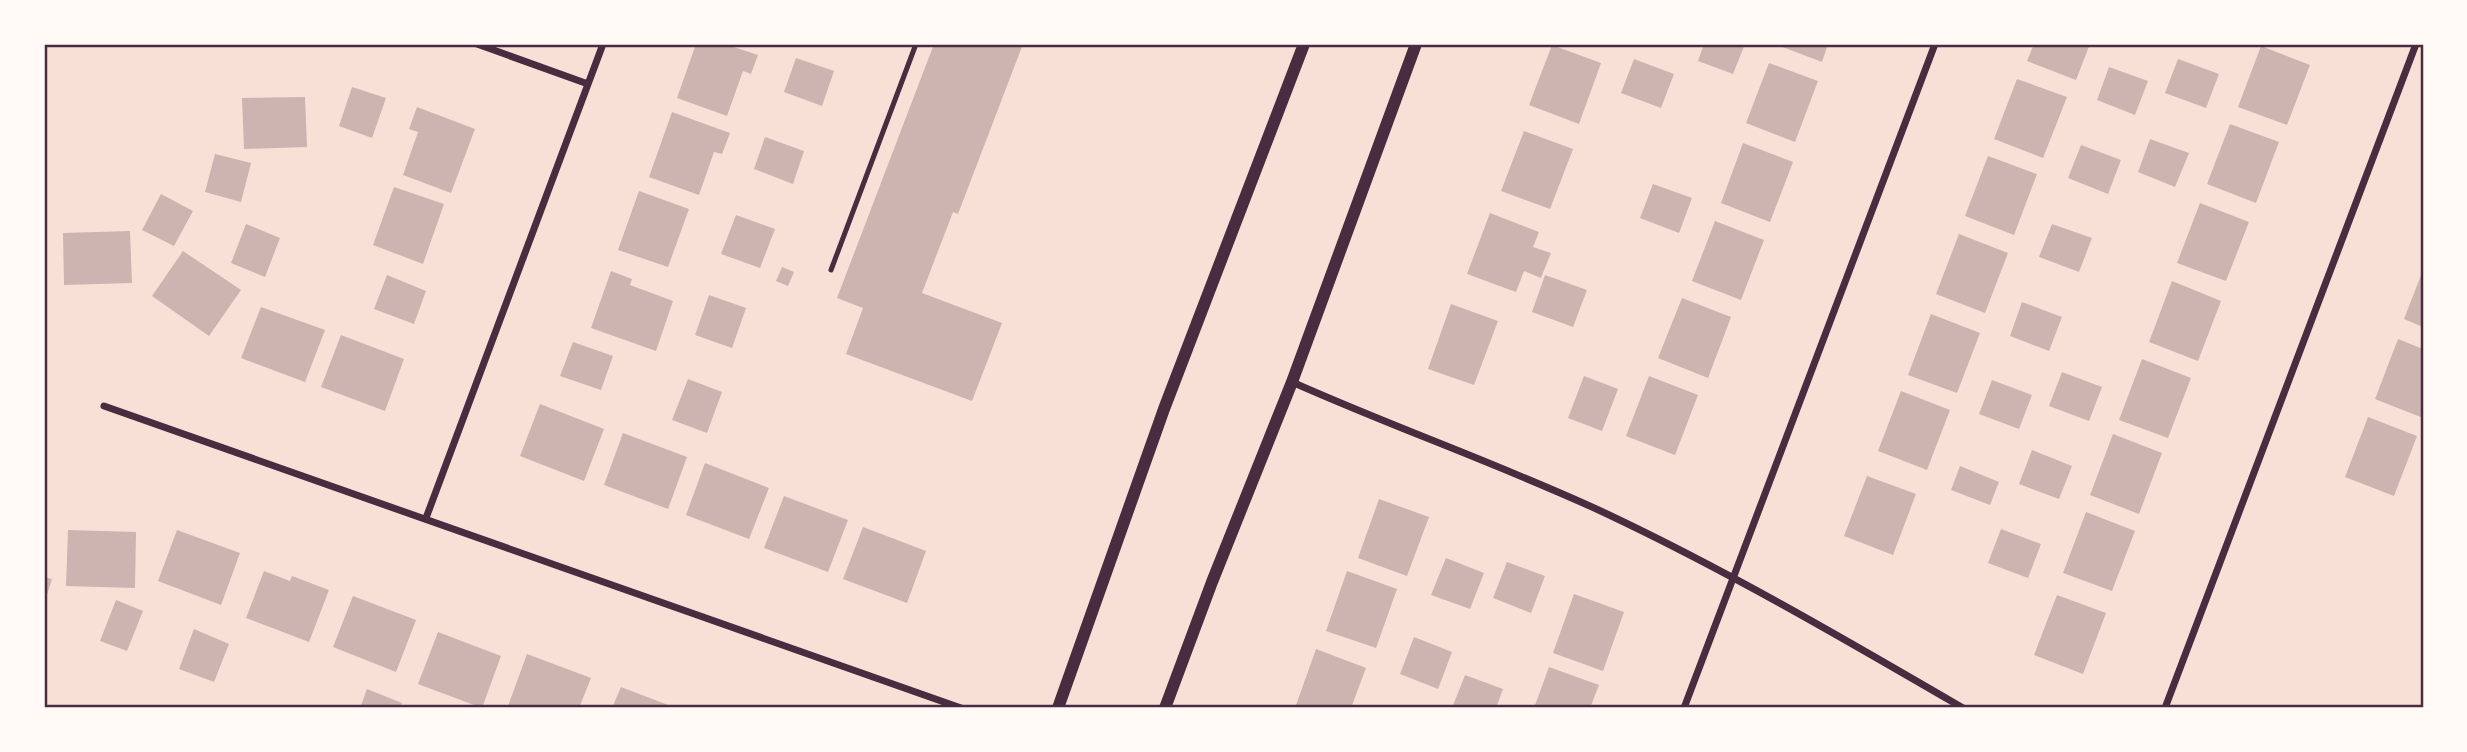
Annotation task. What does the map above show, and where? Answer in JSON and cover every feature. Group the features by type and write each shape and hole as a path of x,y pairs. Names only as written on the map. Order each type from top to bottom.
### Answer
{"street":[{"path":"477,44 588,84"},
{"path":"426,518 603,44"},
{"path":"1058,708 1164,409 1304,44"},
{"path":"1165,708 1292,382 1416,44"},
{"path":"1684,708 1936,44"},
{"path":"2165,708 2416,44"},
{"path":"1292,382 1362,413 1516,473 1605,513 1733,578 1963,708"},
{"path":"104,406 961,708"}],"lane":[{"path":"831,270 916,44"}],"building":[{"path":"696,44 725,44 758,55 751,74 743,71 727,116 677,98"},
{"path":"934,44 1023,44 958,214 953,212 922,293 1002,323 972,401 846,354 863,308 837,298"},
{"path":"1704,44 1745,44 1733,74 1698,61"},
{"path":"1775,44 1828,44 1822,62"},
{"path":"2034,44 2090,44 2076,80 2027,61"},
{"path":"1552,45 1601,63 1579,124 1529,105"},
{"path":"2261,46 2310,65 2287,125 2238,107"},
{"path":"796,58 834,71 822,106 784,92"},
{"path":"1634,59 1674,74 1661,108 1621,93"},
{"path":"2178,59 2219,74 2206,108 2165,93"},
{"path":"1769,63 1818,81 1795,142 1746,123"},
{"path":"2109,67 2148,81 2135,115 2097,100"},
{"path":"2017,79 2067,97 2043,158 1994,139"},
{"path":"352,87 386,98 372,138 339,126"},
{"path":"305,97 307,147 244,149 242,98"},
{"path":"417,107 475,129 451,193 403,175 418,132 409,129"},
{"path":"672,112 730,133 722,154 714,152 699,195 649,177"},
{"path":"2230,124 2279,142 2256,203 2207,184"},
{"path":"1524,131 1573,149 1550,209 1501,191"},
{"path":"765,137 804,151 793,184 754,169"},
{"path":"2150,139 2189,153 2175,187 2138,172"},
{"path":"1743,143 1793,162 1770,222 1721,203"},
{"path":"2081,145 2121,160 2108,194 2068,178"},
{"path":"215,154 251,163 241,202 205,192"},
{"path":"1988,156 2037,174 2014,235 1965,216"},
{"path":"1653,184 1692,198 1679,233 1640,218"},
{"path":"394,187 444,204 423,264 373,245"},
{"path":"639,191 689,209 668,267 618,250"},
{"path":"161,194 193,211 174,246 142,230"},
{"path":"2200,203 2249,222 2226,281 2177,263"},
{"path":"1490,213 1539,232 1533,247 1551,253 1541,278 1524,271 1516,292 1467,274"},
{"path":"736,215 775,229 760,268 721,254"},
{"path":"1715,221 1764,240 1741,300 1692,281"},
{"path":"246,224 280,238 265,277 231,263"},
{"path":"2052,224 2092,238 2079,272 2039,257"},
{"path":"130,231 132,283 64,285 63,233"},
{"path":"1959,234 2008,253 1985,313 1936,294"},
{"path":"183,251 241,290 209,336 152,296"},
{"path":"782,267 794,272 788,286 776,281"},
{"path":"2423,270 2423,327 2404,319"},
{"path":"611,271 632,279 630,285 673,301 656,351 591,328"},
{"path":"387,275 426,291 414,324 374,309"},
{"path":"1545,275 1587,290 1573,327 1532,312"},
{"path":"2172,281 2221,301 2198,361 2149,342"},
{"path":"709,295 746,308 732,348 695,335"},
{"path":"1682,298 1731,317 1708,378 1658,358"},
{"path":"2022,302 2062,317 2049,351 2010,336"},
{"path":"1451,304 1498,321 1474,385 1428,369"},
{"path":"261,307 325,330 305,382 241,358"},
{"path":"1931,314 1980,333 1957,393 1908,375"},
{"path":"341,335 404,359 385,411 321,387"},
{"path":"2398,339 2423,349 2423,418 2375,399"},
{"path":"573,342 613,356 601,390 560,376"},
{"path":"2142,359 2191,378 2168,438 2119,420"},
{"path":"2062,372 2102,387 2089,421 2049,406"},
{"path":"1584,376 1618,389 1602,431 1568,418"},
{"path":"1649,376 1698,395 1675,455 1626,436"},
{"path":"688,379 722,392 707,433 672,420"},
{"path":"1992,380 2032,395 2019,429 1979,414"},
{"path":"1901,391 1950,410 1927,470 1878,451"},
{"path":"540,404 604,429 584,481 520,456"},
{"path":"2368,417 2417,436 2394,496 2345,477"},
{"path":"623,433 687,457 668,509 604,485"},
{"path":"2113,434 2162,453 2139,514 2090,495"},
{"path":"2032,450 2072,466 2059,499 2019,484"},
{"path":"705,463 769,488 749,539 686,515"},
{"path":"1960,466 1999,482 1990,505 1951,490"},
{"path":"1867,476 1916,494 1893,555 1844,536"},
{"path":"784,496 848,520 828,572 764,548"},
{"path":"1379,499 1429,517 1407,576 1358,558"},
{"path":"2086,512 2135,531 2112,591 2063,573"},
{"path":"863,527 926,551 907,603 843,579"},
{"path":"2001,529 2041,544 2028,578 1988,563"},
{"path":"68,530 136,532 135,588 66,586"},
{"path":"177,530 240,553 221,605 158,581"},
{"path":"1446,558 1484,573 1470,609 1431,595"},
{"path":"1507,562 1545,576 1531,613 1493,598"},
{"path":"264,571 290,581 292,576 329,590 309,642 246,618"},
{"path":"1347,571 1397,589 1376,648 1326,631"},
{"path":"44,577 52,579 44,604"},
{"path":"1574,594 1624,612 1603,671 1553,653"},
{"path":"2057,595 2106,613 2083,674 2034,655"},
{"path":"353,596 416,620 396,672 333,647"},
{"path":"116,600 143,611 127,651 100,641"},
{"path":"194,629 229,644 214,682 179,669"},
{"path":"438,632 501,656 482,708 418,684"},
{"path":"1414,637 1452,652 1438,689 1400,674"},
{"path":"1316,649 1366,668 1351,708 1295,708"},
{"path":"527,654 591,678 579,708 508,706"},
{"path":"1549,667 1599,685 1590,708 1534,708"},
{"path":"1465,675 1503,689 1496,708 1452,708"},
{"path":"621,687 676,708 612,708"},
{"path":"367,689 402,703 400,708 360,708"}]}
